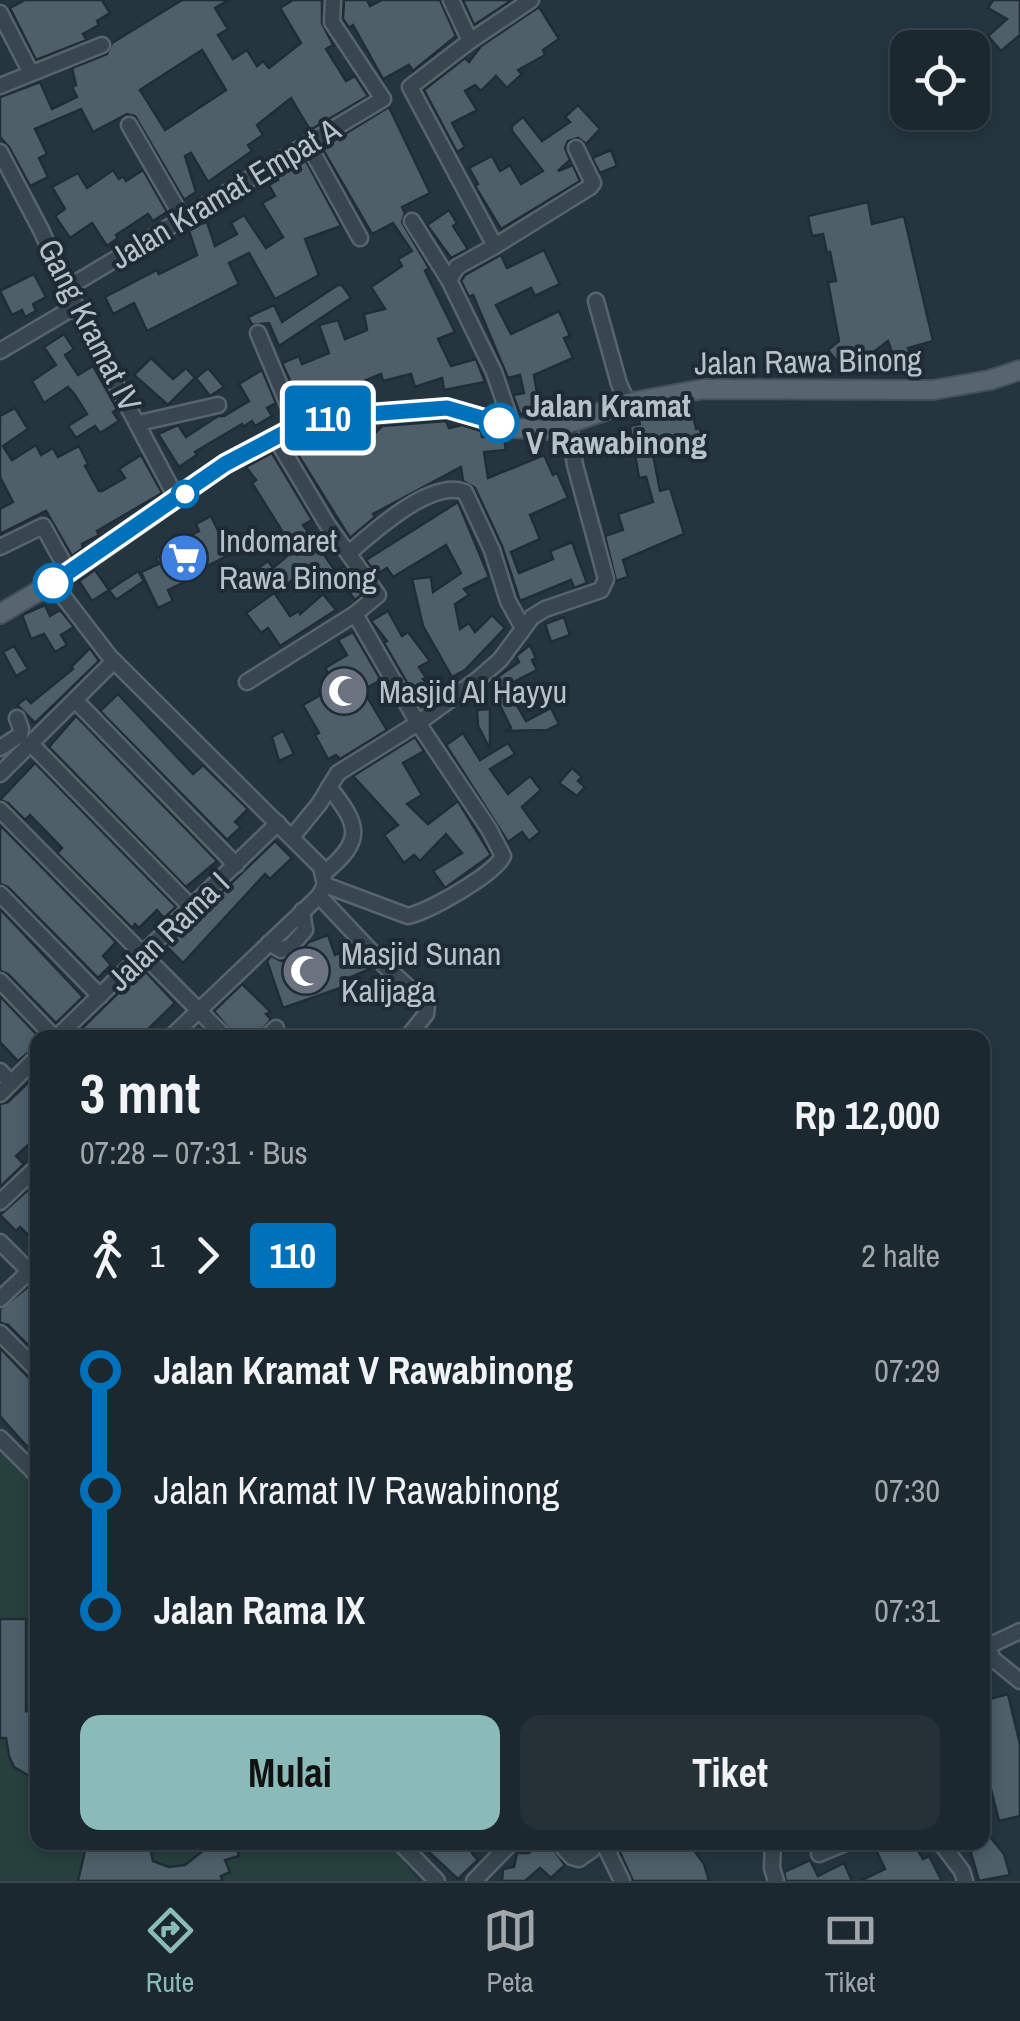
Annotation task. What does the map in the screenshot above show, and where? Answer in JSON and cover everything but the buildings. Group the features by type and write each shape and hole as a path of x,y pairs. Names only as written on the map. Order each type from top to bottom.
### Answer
{"main road":[{"name":"Jalan Rawa Binong","path":"0,614 61,578 225,464 297,426 342,416 447,408 513,428 536,430 569,425 628,403 703,389 933,390 990,380 1020,370"}],"street":[{"path":"0,5 8,0"},
{"name":"Jalan Kramat Empat A","path":"66,288 384,100 332,22 333,0"},
{"path":"451,0 470,41"},
{"path":"495,246 410,87 531,0"},
{"path":"0,13 31,73"},
{"path":"0,86 102,45"},
{"path":"129,126 182,217"},
{"path":"308,144 360,238"},
{"path":"449,280 457,267 590,187 591,174 576,148"},
{"name":"Gang Kramat IV","path":"0,152 42,230 66,288 178,499"},
{"path":"412,221 449,280 494,372 513,428"},
{"path":"596,301 628,403"},
{"path":"0,351 76,306"},
{"path":"258,333 297,426"},
{"path":"139,423 218,405"},
{"path":"292,836 338,773 418,723 487,672 544,609 598,592 605,584 569,425"},
{"path":"248,682 378,596 326,524 275,437"},
{"path":"349,552 388,520 418,502 456,489 466,492 492,550 508,601 524,628"},
{"path":"0,547 42,526 81,623 292,836 323,885 386,967 427,1004 426,1014 413,1030"},
{"path":"323,885 408,916 499,865 503,856 418,723 355,614"},
{"path":"0,774 114,660"},
{"path":"75,700 236,866"},
{"path":"0,748 20,734 22,729 16,718"},
{"path":"31,744 192,908"},
{"path":"178,1030 302,911 350,848 355,830 349,812 329,787"},
{"path":"0,810 218,1030"},
{"name":"Jalan Rama I","path":"64,1030 278,823"},
{"path":"0,894 100,996"},
{"path":"0,981 48,1030"},
{"path":"0,1071 6,1088 30,1064"},
{"path":"0,1202 30,1174"},
{"path":"0,1242 30,1268"},
{"path":"0,1299 30,1276"},
{"path":"0,1333 30,1364"},
{"path":"0,1438 30,1468"},
{"path":"990,1651 1020,1631"},
{"path":"990,1654 1020,1681"},
{"path":"407,1850 438,1881"},
{"path":"474,1881 500,1850"},
{"path":"565,1850 579,1859 591,1850"},
{"path":"600,1850 622,1881"},
{"path":"773,1850 776,1881"},
{"path":"820,1854 829,1850"},
{"path":"946,1850 966,1881"}],"green space":[{"path":"0,1449 30,1479 30,1850 397,1850 418,1881 0,1881"}],"bus line":[{"name":"110","path":"53,583 225,464 297,426 342,416 447,408 499,423"}],"place":[{"name":"Jalan Kramat V Rawabinong","path":"499,423"},
{"name":"Indomaret Rawa Binong","path":"184,558"},
{"name":"Masjid Al Hayyu","path":"344,691"},
{"name":"Masjid Sunan Kalijaga","path":"306,971"}]}
